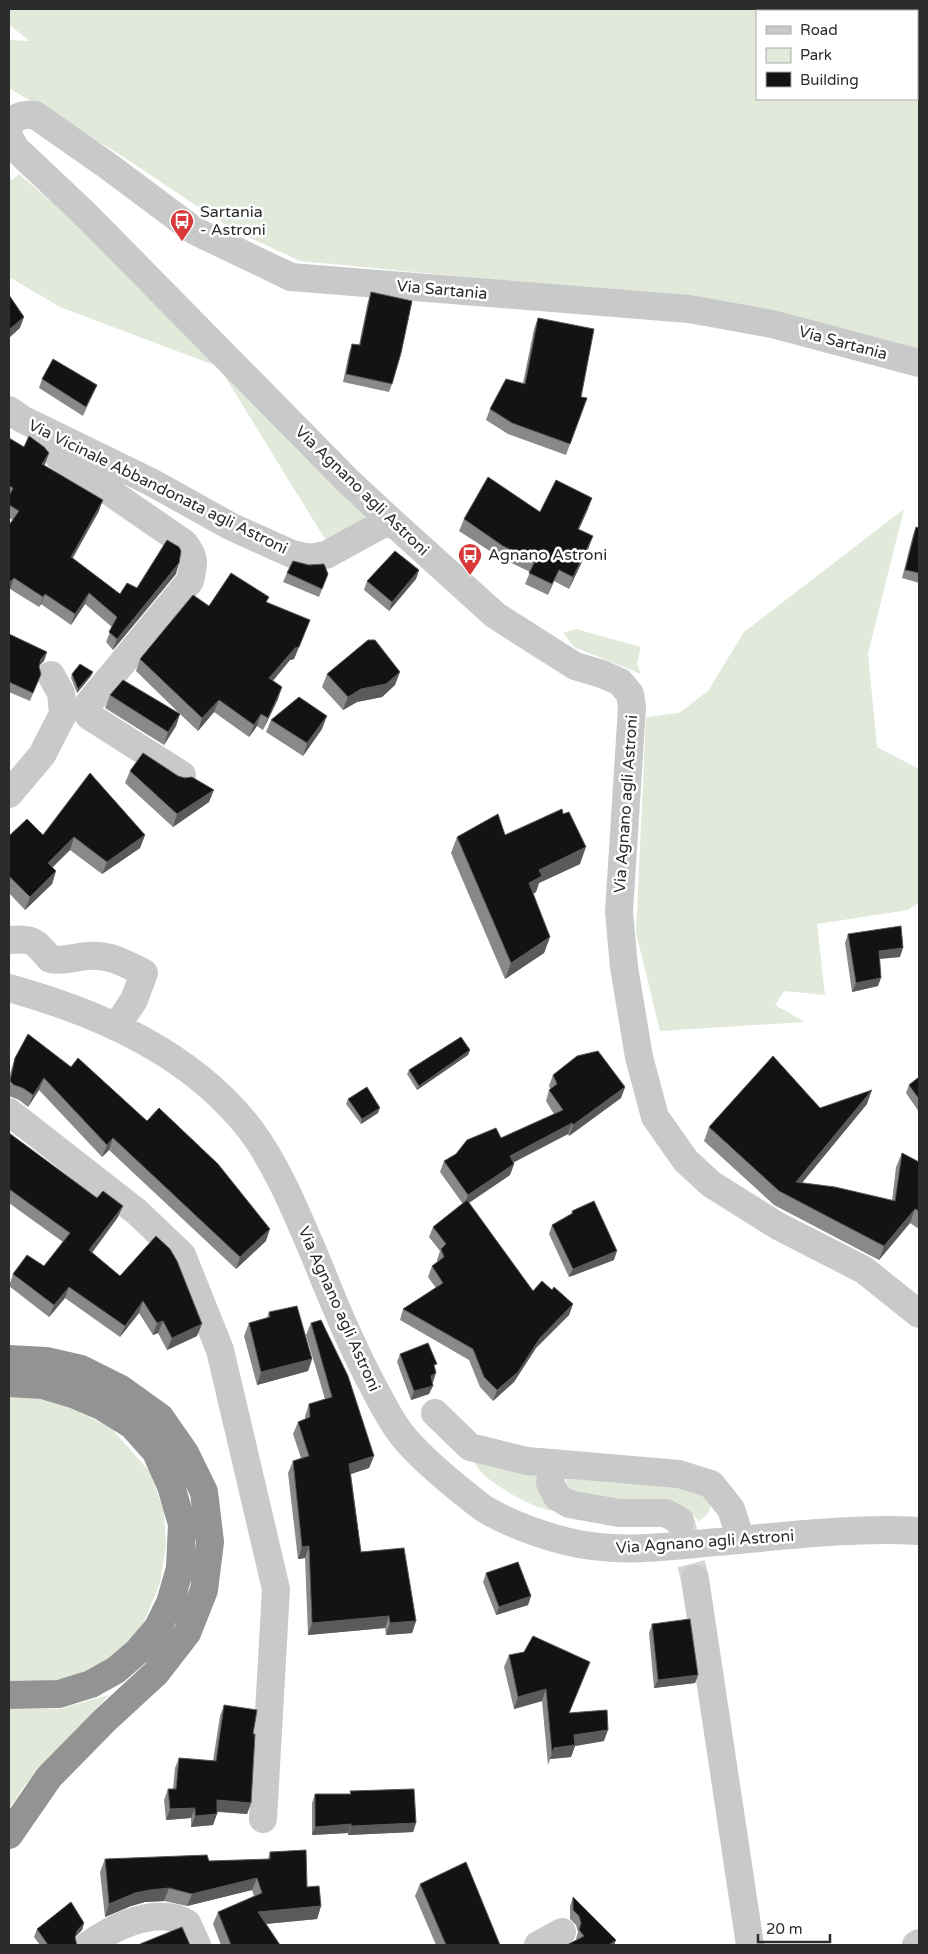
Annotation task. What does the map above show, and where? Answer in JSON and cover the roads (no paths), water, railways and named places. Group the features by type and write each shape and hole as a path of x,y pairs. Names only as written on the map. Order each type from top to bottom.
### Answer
{"highway":[{"path":"9,1358 46,1361 81,1369 121,1389 160,1416 185,1452 204,1492 210,1542 204,1590 187,1632 156,1673 105,1720 49,1777 9,1835"},
{"path":"9,1383 43,1385 73,1394 103,1407 132,1425 156,1452 171,1486 182,1524 180,1568 170,1602 157,1629 138,1651 116,1670 91,1684 59,1694 9,1695"}],"street":[{"name":"Via Sartania","path":"9,127 24,114 35,115 108,166 195,231 292,277 689,309 772,324 919,363"},
{"name":"Via Agnano agli Astroni","path":"9,127 16,149 86,215 349,482 390,520 495,615 575,666 602,674 620,682 630,694 632,707 619,912 624,967 639,1057 655,1117 686,1161 711,1184 778,1226 864,1270 919,1314"},
{"name":"Via Vicinale Abbandonata agli Astroni","path":"9,410 36,426 152,482 232,527 292,554 309,558 326,555 390,520"},
{"path":"36,426 59,456 184,543 192,554 193,565 190,580 85,708 89,716 182,775"},
{"path":"9,794 42,755 63,714 61,693 51,675"},
{"path":"9,940 24,939 37,943 50,959 63,961 89,956 113,958 144,973 134,1000 116,1027"},
{"name":"Via Agnano agli Astroni","path":"9,988 47,999 116,1027 178,1061 215,1090 251,1131 276,1172 304,1229 342,1323 385,1408 406,1440 443,1476 486,1510 525,1528 566,1541 604,1549 638,1549 826,1533 919,1531"},
{"path":"9,1112 137,1212 182,1255 220,1350 276,1589 263,1819"},
{"path":"435,1413 470,1447 528,1461 679,1474 711,1484 731,1509 741,1540"},
{"path":"553,1463 550,1483 557,1497 569,1504 619,1513 666,1513 680,1521"},
{"path":"695,1578 750,1945"},
{"path":"88,1945 107,1932 130,1923 164,1916 176,1917 187,1923 197,1945"},
{"path":"538,1945 562,1932"}],"tunnel":[{"path":"681,1523 695,1579"}],"place":[{"name":"Sartania - Astroni","path":"182,242"},
{"name":"Agnano Astroni","path":"470,576"}]}
